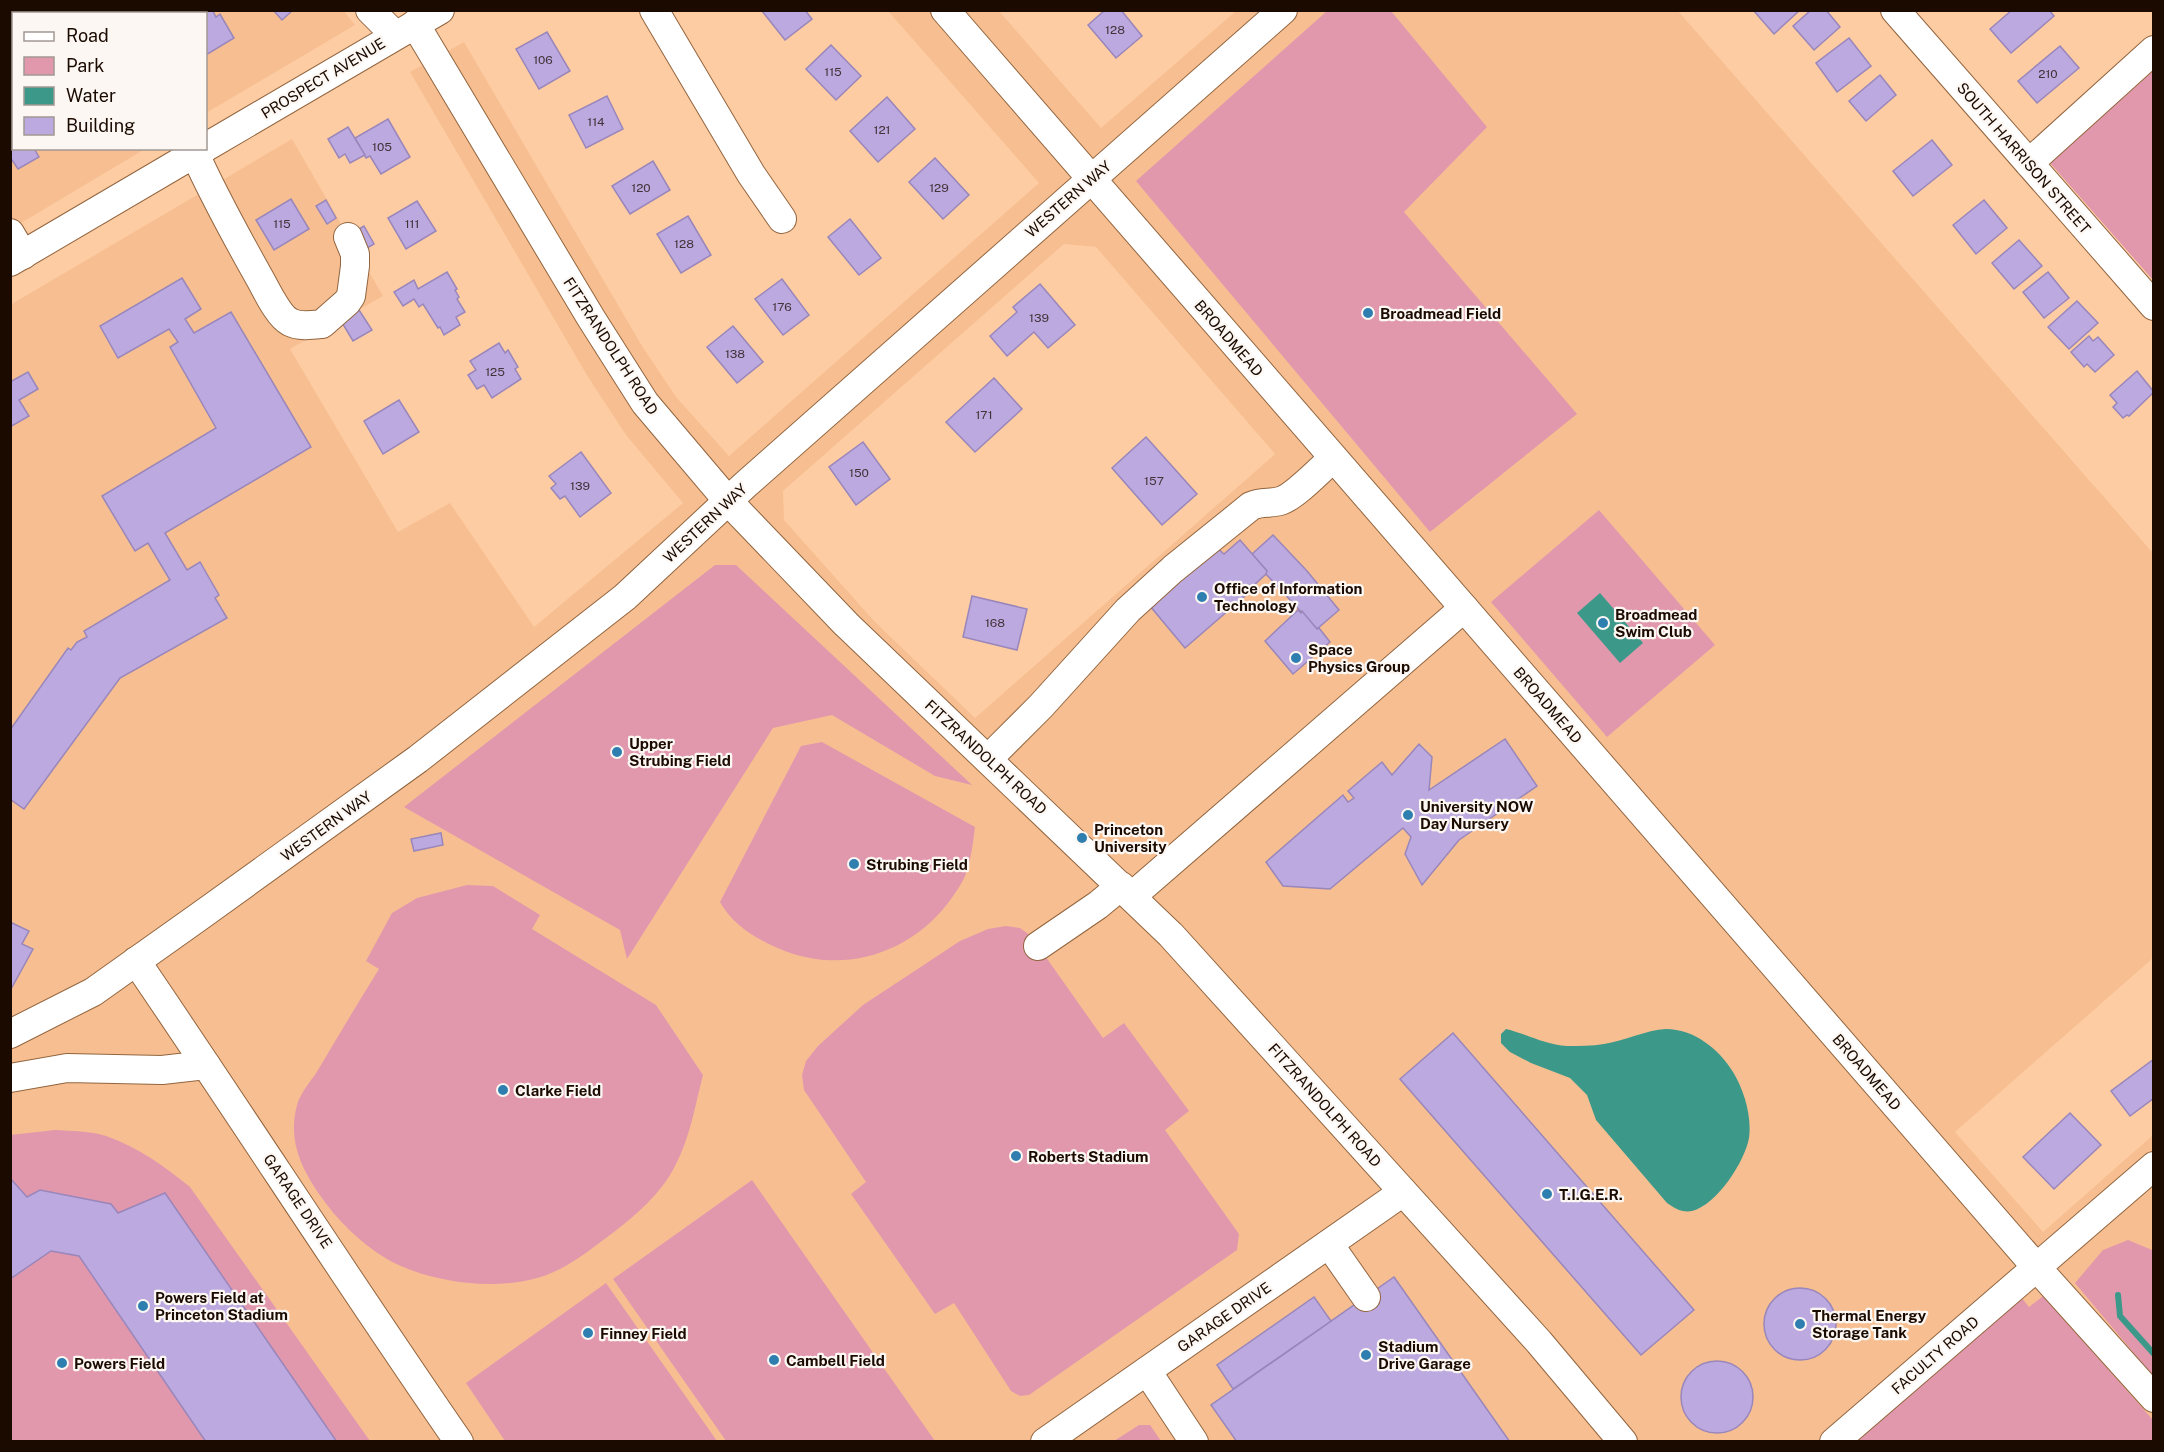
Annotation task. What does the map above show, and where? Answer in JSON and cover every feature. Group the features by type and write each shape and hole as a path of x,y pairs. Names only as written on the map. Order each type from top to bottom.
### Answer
{"street":[{"name":"FITZRANDOLPH ROAD","path":"370,10 405,30 645,404 728,501 846,624 1126,891 1219,987 1539,1342 1623,1442"},
{"name":"PROSPECT AVENUE","path":"207,146 440,10"},
{"path":"654,10 752,174 783,219"},
{"name":"BROADMEAD","path":"945,10 2037,1268 2154,1398"},
{"name":"WESTERN WAY","path":"10,1034 93,992 418,759 625,597 728,501 1283,10"},
{"name":"SOUTH HARRISON STREET","path":"1895,10 2154,306"},
{"path":"2029,163 2154,50"},
{"name":"PROSPECT AVENUE","path":"15,250 201,150"},
{"path":"201,150 216,200 249,261 287,321 293,324 322,324 347,302 351,296 356,266 355,254 348,237"},
{"path":"988,759 1041,706 1107,632 1173,568 1251,506 1285,499 1333,458"},
{"path":"1038,946 1098,905 1126,891 1464,608"},
{"name":"GARAGE DRIVE","path":"136,961 459,1442"},
{"path":"10,1078 67,1068 162,1070 206,1065"},
{"name":"FACULTY ROAD","path":"1834,1442 2154,1167"},
{"name":"GARAGE DRIVE","path":"1045,1442 1403,1192"},
{"path":"1329,1244 1366,1297"},
{"path":"1146,1371 1194,1442"}],"shaded area":[{"path":"343,10 355,25 207,112 207,12 12,12 12,150 143,150 11,229 11,11"},
{"name":"Princeton University","path":"888,11 999,11 1101,128 1236,11 1678,11 2153,553 2153,958 1955,1132 2043,1232 2153,1135 2153,1441 11,1441 10,305 292,139 383,296 290,349 398,532 450,503 534,627 683,503 626,435 588,377 410,72 464,42 642,346 676,397 729,456 1039,183","holes":["1064,244 1096,247 1275,454 975,718 875,622 784,520 783,491"]}],"green space":[{"name":"Broadmead Field","path":"1327,11 1391,11 1487,127 1404,212 1577,414 1430,532 1136,181"},
{"path":"2153,71 2153,280 2050,163"},
{"name":"Broadmead Swim Club","path":"1599,510 1715,645 1607,737 1491,602"},
{"name":"Upper Strubing Field","path":"715,565 736,565 972,785 935,776 832,715 773,728 627,959 620,930 404,807"},
{"name":"Strubing Field","path":"822,742 975,827 965,876 950,900 932,921 913,936 893,947 849,960 803,957 771,945 738,924 720,902 801,746"},
{"name":"Clarke Field","path":"467,885 493,886 540,915 532,929 656,1005 703,1075 685,1144 669,1176 655,1195 619,1228 571,1262 558,1270 518,1282 495,1284 449,1280 406,1268 377,1253 341,1222 326,1204 301,1163 295,1141 295,1118 299,1100 379,969 366,961 392,913 417,898"},
{"name":"Roberts Stadium","path":"1006,926 1020,928 1031,936 1103,1038 1124,1023 1189,1111 1165,1130 1239,1234 1237,1250 1029,1395 1020,1396 1011,1391 954,1303 935,1314 851,1194 866,1182 804,1090 802,1075 806,1061 818,1046 863,1005 960,941 988,929"},
{"name":"Powers Field at Princeton Stadium","path":"55,1130 94,1133 118,1140 150,1158 190,1187 370,1441 11,1441 10,1135"},
{"name":"Cambell Field","path":"752,1180 935,1441 726,1441 613,1279"},
{"path":"2128,1240 2154,1252 2153,1376 2075,1283 2103,1250"},
{"name":"Finney Field","path":"606,1283 717,1441 505,1441 466,1383"},
{"path":"2043,1296 2153,1420 2153,1441 1847,1442 2021,1297 2029,1307"},
{"path":"1139,1425 1150,1425 1161,1441 1114,1441"}],"water":[{"path":"1600,593 1643,643 1620,663 1577,613"},
{"path":"1506,1029 1551,1044 1567,1046 1604,1044 1666,1029 1686,1032 1705,1042 1721,1056 1733,1072 1746,1104 1749,1138 1736,1170 1720,1191 1701,1207 1692,1211 1682,1211 1672,1207 1596,1120 1587,1095 1570,1078 1510,1052 1501,1043 1501,1034"}],"building":[{"path":"74,10 133,10 134,12 75,12"},
{"path":"174,10 210,10 216,17 220,14 234,38 207,54 207,12 175,12"},
{"path":"273,10 293,10 282,20"},
{"path":"805,10 812,19 785,40 762,11"},
{"path":"1105,10 1121,10 1142,36 1116,58 1088,25"},
{"path":"1753,10 1800,10 1774,34"},
{"path":"1811,10 1826,10 1840,27 1814,50 1793,26"},
{"path":"2012,10 2049,10 2054,16 2011,53 1990,29"},
{"path":"547,32 570,71 539,89 516,49"},
{"path":"1849,38 1871,66 1837,92 1816,63"},
{"path":"831,45 861,76 836,100 806,69"},
{"path":"2060,46 2079,68 2037,103 2018,81"},
{"path":"1880,75 1896,95 1866,121 1849,101"},
{"path":"607,96 623,129 586,148 569,115"},
{"path":"887,97 915,129 878,162 850,131"},
{"path":"388,119 410,157 381,174 370,156 366,158 355,138"},
{"path":"12,122 12,150 35,150 39,157 18,169 10,157 10,123"},
{"path":"348,127 365,155 350,163 345,154 339,158 328,139"},
{"path":"1932,140 1952,165 1913,196 1893,171"},
{"path":"935,158 969,195 943,219 909,182"},
{"path":"653,161 670,190 630,214 612,186"},
{"path":"291,199 309,229 274,250 256,220"},
{"path":"326,200 336,218 327,224 316,206"},
{"path":"1984,200 2007,228 1976,254 1953,225"},
{"path":"417,201 436,231 406,249 388,218"},
{"path":"688,216 711,255 681,273 657,234"},
{"path":"850,219 881,258 859,275 828,237"},
{"path":"364,226 374,244 362,251 352,233"},
{"path":"2019,240 2042,266 2014,289 1992,263"},
{"path":"447,272 457,289 455,290 459,297 457,299 465,312 456,317 460,325 444,335 423,304 419,307 414,299 403,306 394,292 414,280 418,289"},
{"path":"2048,272 2069,298 2044,318 2023,292"},
{"path":"182,278 201,309 185,319 194,333 231,312 311,447 165,533 187,570 200,562 219,595 215,598 227,618 120,678 24,809 10,799 10,730 68,648 71,650 77,642 87,637 84,631 170,580 148,543 135,551 102,496 216,428 170,347 178,342 169,329 118,358 100,326"},
{"path":"782,279 809,315 783,335 755,299"},
{"path":"1040,284 1075,325 1048,348 1034,332 1007,356 990,336 1017,312 1013,307"},
{"path":"2077,301 2098,323 2069,349 2048,327"},
{"path":"359,310 372,330 353,341 341,321"},
{"path":"733,326 763,362 737,383 707,347"},
{"path":"2089,336 2093,341 2098,337 2114,355 2095,372 2087,364 2084,367 2071,352"},
{"path":"499,343 505,353 508,350 518,367 515,369 521,379 492,398 484,385 477,389 468,375 476,370 470,361"},
{"path":"2137,371 2154,392 2129,416 2123,418 2113,407 2117,403 2110,395"},
{"path":"28,372 38,389 19,400 29,416 10,427 10,382"},
{"path":"994,378 1022,409 975,452 946,422"},
{"path":"399,400 419,432 383,454 364,421"},
{"path":"1146,437 1197,494 1162,525 1112,468"},
{"path":"863,442 890,479 856,505 829,467"},
{"path":"581,452 611,493 580,517 565,496 560,499 551,488 556,484 549,476"},
{"path":"1273,535 1339,610 1317,629 1265,573 1267,571 1252,554"},
{"name":"Office of Information Technology","path":"1240,540 1267,571 1266,574 1252,587 1253,589 1185,648 1150,606 1217,548 1224,554"},
{"path":"972,596 1027,609 1017,650 963,637"},
{"name":"Space Physics Group","path":"1298,610 1301,613 1302,611 1317,629 1319,628 1330,642 1293,674 1265,641"},
{"name":"University NOW Day Nursery","path":"1505,739 1537,786 1459,840 1422,885 1405,854 1411,837 1403,828 1330,889 1283,886 1266,862 1343,795 1348,802 1354,798 1348,791 1382,762 1392,775 1419,744 1432,757 1429,790"},
{"path":"441,833 443,845 414,851 411,839"},
{"path":"10,922 29,931 22,944 33,949 10,991"},
{"name":"T.I.G.E.R.","path":"1453,1033 1694,1310 1641,1355 1400,1079"},
{"path":"2154,1059 2154,1098 2130,1116 2111,1091"},
{"path":"2070,1113 2101,1145 2054,1189 2023,1157"},
{"path":"10,1178 27,1197 40,1190 111,1204 118,1213 165,1193 337,1442 206,1442 79,1256 51,1251 10,1279"},
{"name":"Stadium Drive Garage","path":"1394,1277 1510,1442 1237,1442 1211,1405"},
{"name":"Thermal Energy Storage Tank","path":"1800,1288 1820,1294 1830,1304 1836,1324 1830,1344 1820,1354 1800,1360 1780,1354 1770,1344 1764,1324 1770,1304 1780,1294"},
{"path":"1314,1297 1331,1321 1233,1389 1217,1365"},
{"path":"1717,1361 1737,1367 1747,1377 1753,1397 1747,1417 1737,1427 1717,1433 1697,1427 1687,1417 1681,1397 1687,1377 1697,1367"}],"waterway":[{"path":"2118,1295 2120,1316 2154,1354"}],"place":[{"name":"Broadmead Field","path":"1368,313"},
{"name":"Office of Information Technology","path":"1202,597"},
{"name":"Broadmead Swim Club","path":"1603,623"},
{"name":"Space Physics Group","path":"1296,658"},
{"name":"Upper Strubing Field","path":"617,752"},
{"name":"University NOW Day Nursery","path":"1408,815"},
{"name":"Princeton University","path":"1082,838"},
{"name":"Strubing Field","path":"854,864"},
{"name":"Clarke Field","path":"503,1090"},
{"name":"Roberts Stadium","path":"1016,1156"},
{"name":"T.I.G.E.R.","path":"1547,1194"},
{"name":"Powers Field at Princeton Stadium","path":"143,1306"},
{"name":"Thermal Energy Storage Tank","path":"1800,1324"},
{"name":"Finney Field","path":"588,1333"},
{"name":"Stadium Drive Garage","path":"1366,1355"},
{"name":"Cambell Field","path":"774,1360"},
{"name":"Powers Field","path":"62,1363"}]}
